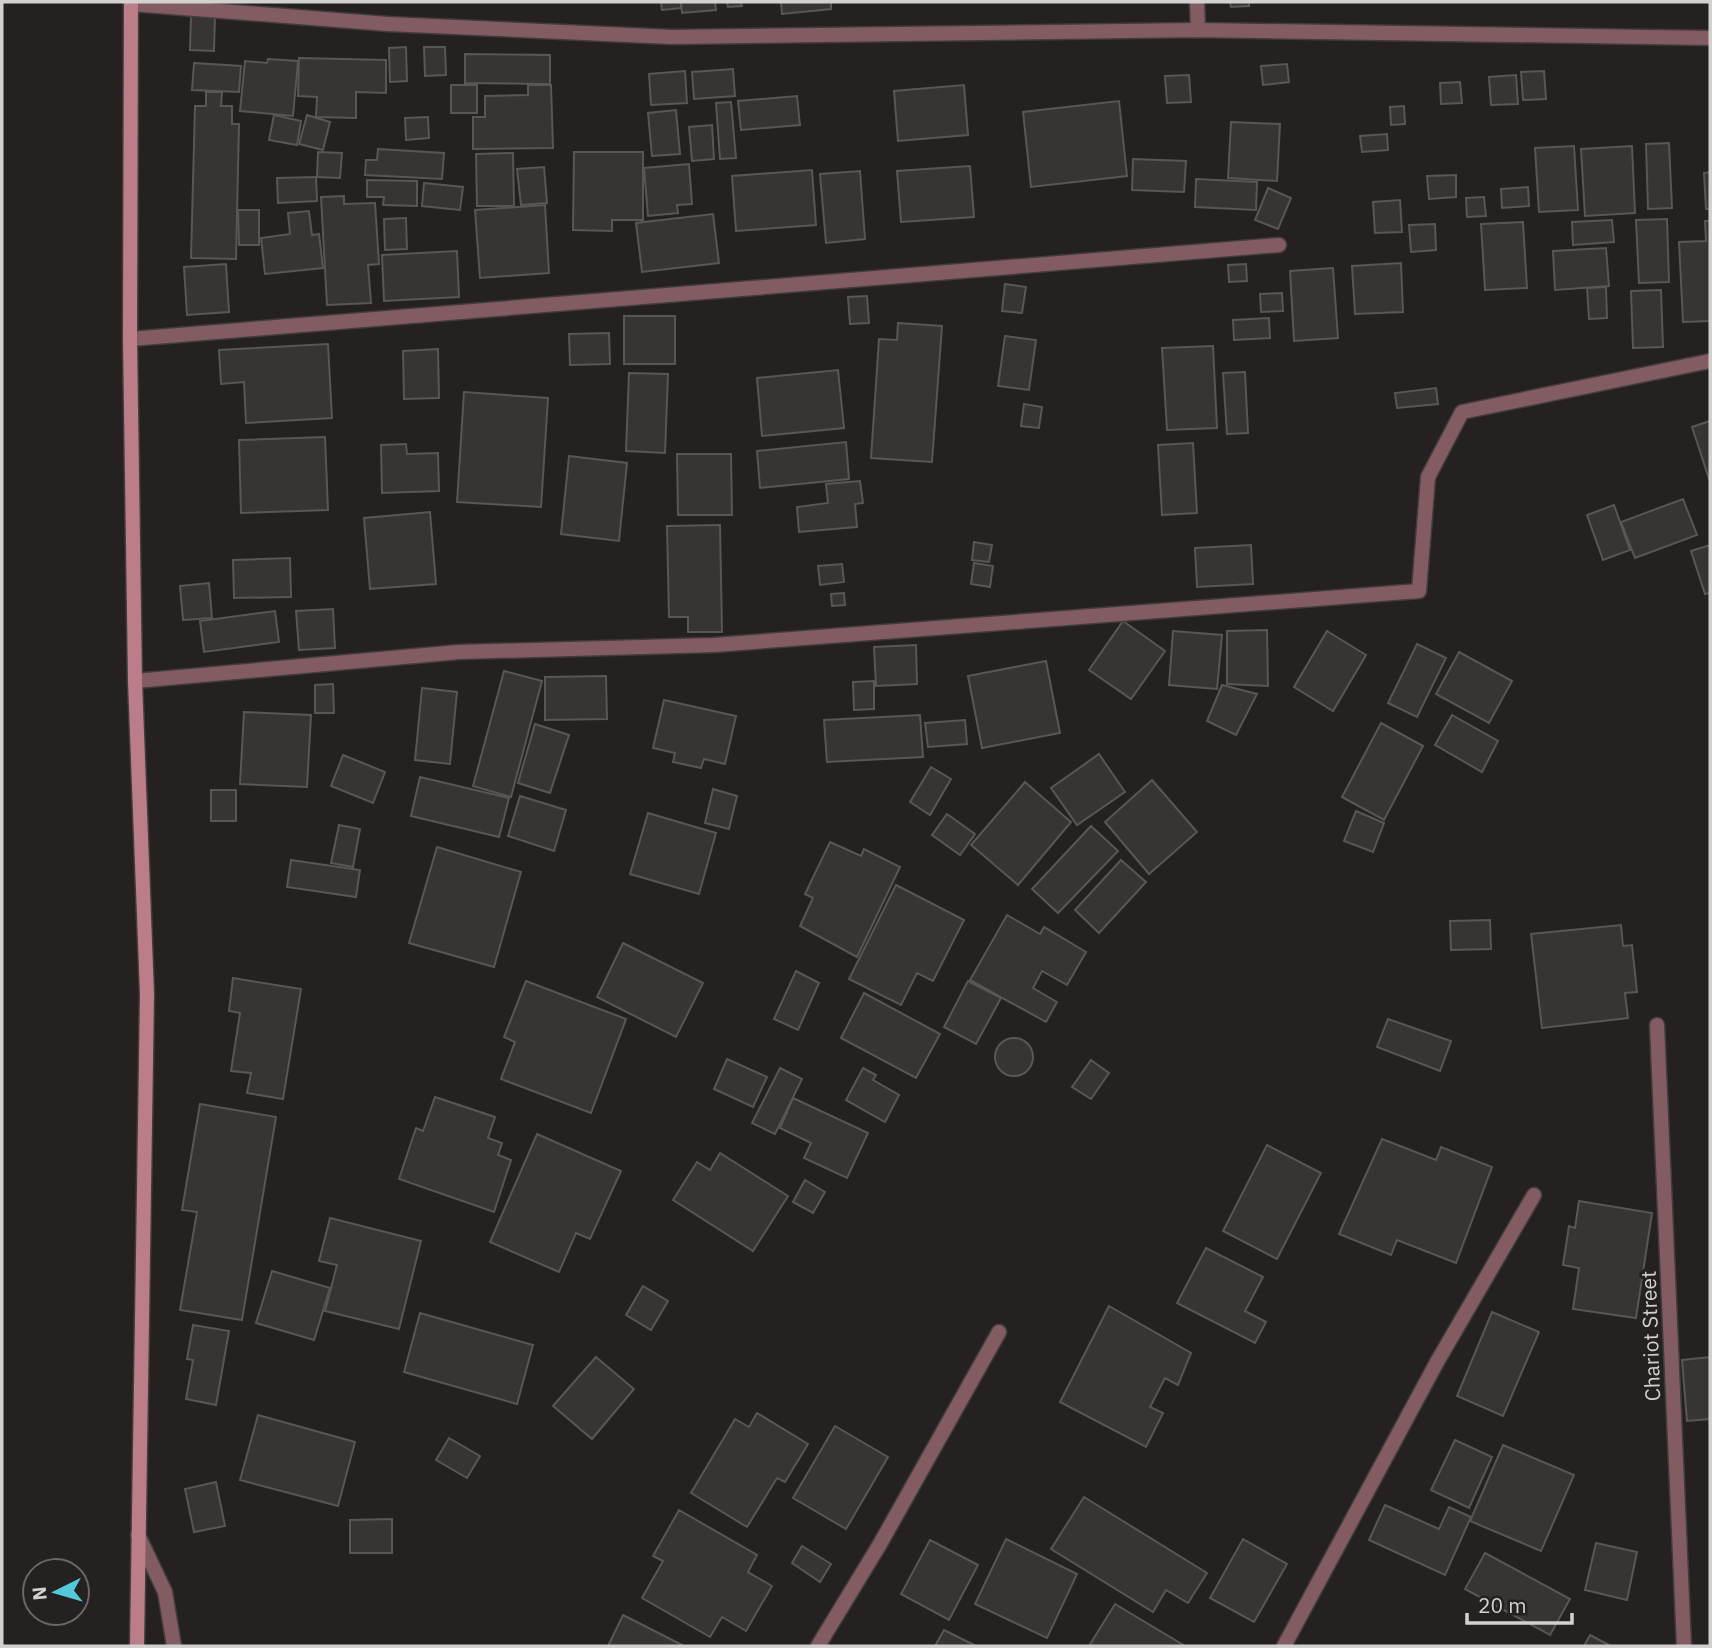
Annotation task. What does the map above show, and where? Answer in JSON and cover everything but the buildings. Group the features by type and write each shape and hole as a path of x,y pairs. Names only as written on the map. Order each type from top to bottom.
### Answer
{"street":[{"path":"1197,2 1198,30"},
{"path":"136,1646 147,994 135,681 130,339 131,3 388,24 671,37 1198,30 1710,38"},
{"path":"130,339 1279,245"},
{"path":"135,681 459,652 714,645 1419,591 1429,477 1462,412 1710,361"},
{"name":"Chariot Street","path":"1657,1025 1684,1646"},
{"path":"1284,1646 1437,1362 1534,1195"},
{"path":"818,1646 880,1544 999,1332"},
{"path":"138,1535 165,1592 174,1646"}]}
